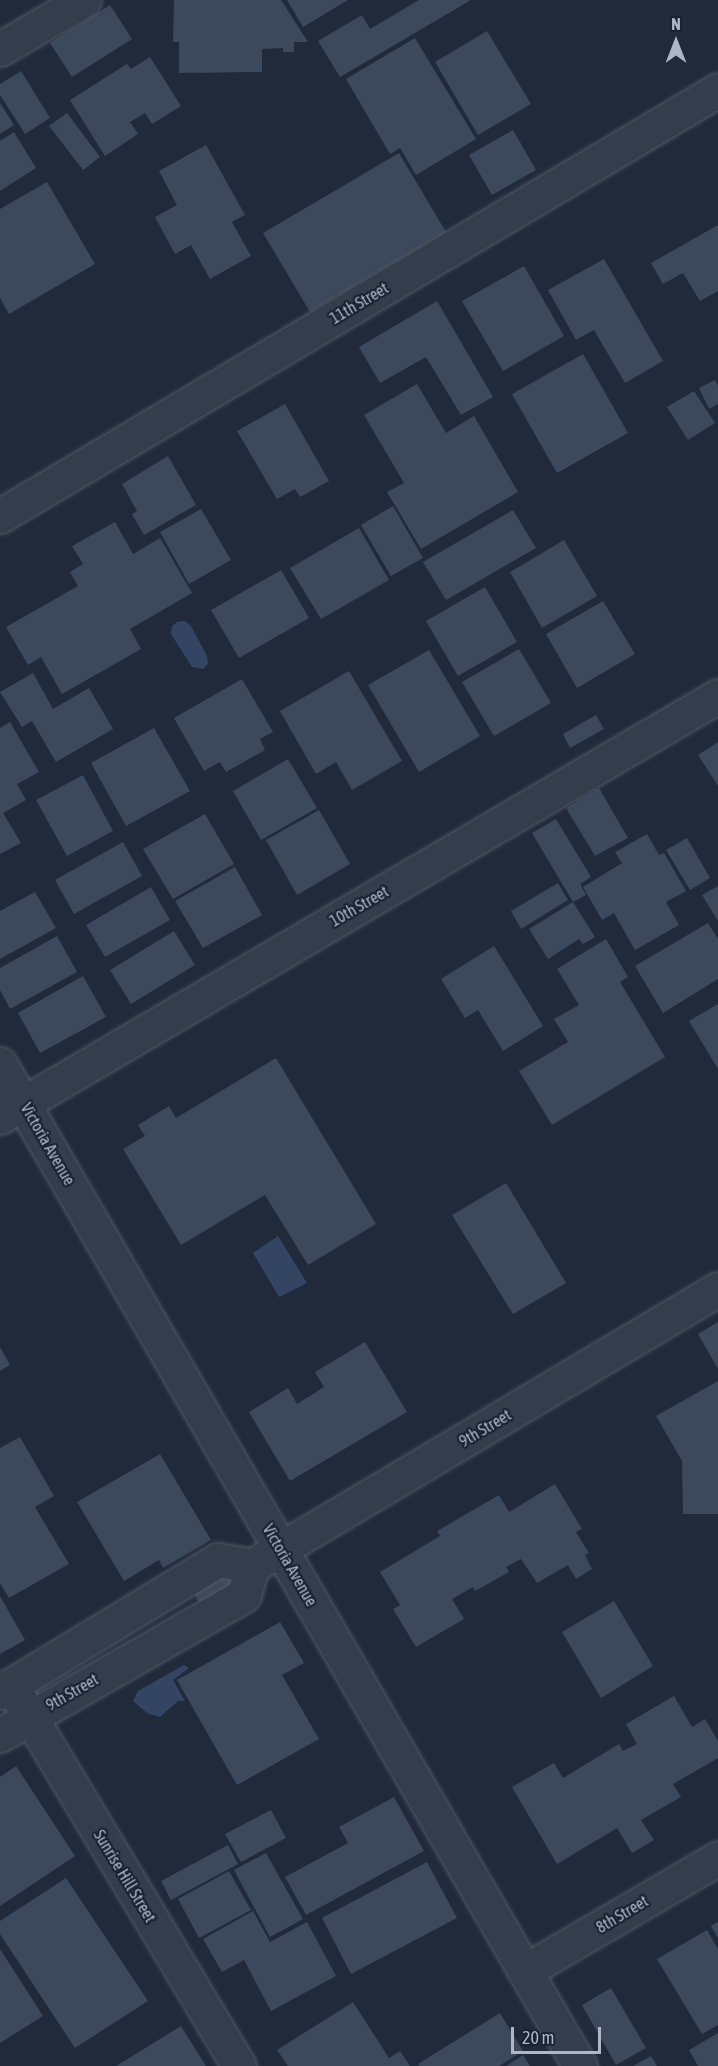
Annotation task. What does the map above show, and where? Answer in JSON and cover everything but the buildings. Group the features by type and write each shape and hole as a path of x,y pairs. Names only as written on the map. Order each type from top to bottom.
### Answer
{"street":[{"path":"0,49 84,0"},
{"name":"11th Street","path":"0,516 718,90"},
{"name":"10th Street","path":"12,1110 718,696"},
{"name":"Victoria Avenue","path":"0,1064 12,1110 282,1548 580,2066"},
{"name":"9th Street","path":"0,1735 244,1595 252,1566 718,1289"},
{"path":"6,1688 218,1560 252,1566"},
{"name":"Sunrise Hill Street","path":"6,1688 30,1717 239,2066"},
{"name":"8th Street","path":"525,1971 718,1858"}],"water":[{"path":"185,621 191,626 207,656 208,664 203,669 192,667 171,634 172,626 177,622"},
{"path":"278,1236 307,1283 279,1297 253,1253"},
{"path":"184,1665 189,1668 173,1680 185,1701 178,1701 160,1717 147,1713 133,1701 138,1691"}]}
